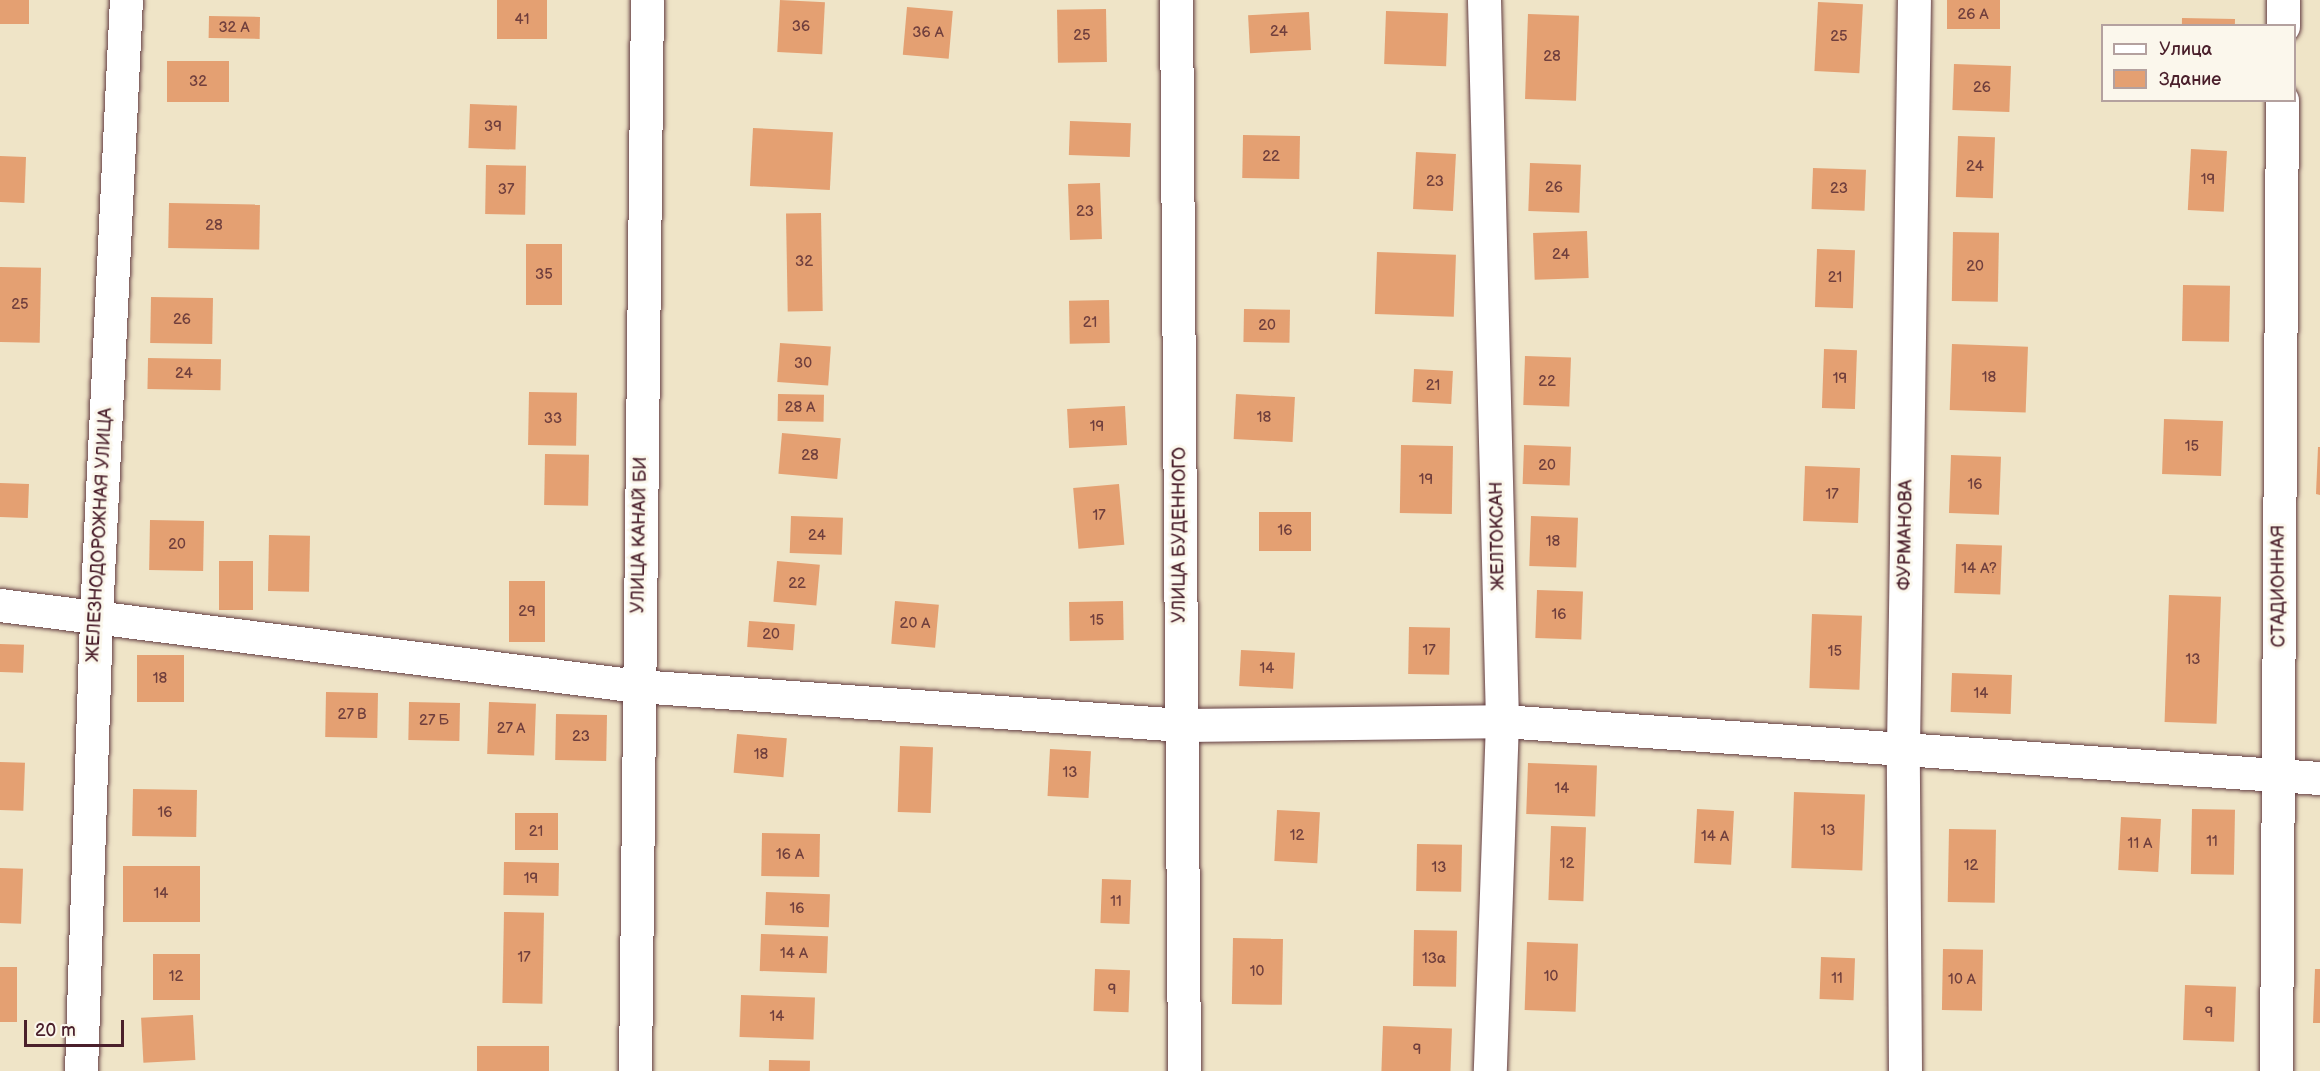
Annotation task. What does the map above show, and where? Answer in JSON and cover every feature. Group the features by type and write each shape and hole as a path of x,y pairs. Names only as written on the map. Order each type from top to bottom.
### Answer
{"street":[{"name":"ЖЕЛЕЗНОДОРОЖНАЯ УЛИЦА","path":"81,1071 96,615 126,0"},
{"name":"УЛИЦА КАНАЙ БИ","path":"635,1071 647,0"},
{"name":"УЛИЦА БУДЕННОГО","path":"1176,0 1184,1071"},
{"name":"ЖЕЛТОКСАН","path":"1484,0 1502,721 1490,1071"},
{"name":"ФУРМАНОВА","path":"1905,1071 1903,747 1914,0"},
{"path":"2283,0 2283,24"},
{"name":"СТАДИОННАЯ","path":"2276,1071 2282,102"},
{"path":"0,605 96,615 638,686 1182,725 1502,721 1903,747 2320,778"}],"building":[{"path":"0,0 29,0 29,24 0,24"},
{"path":"497,0 547,0 547,39 497,39"},
{"path":"780,0 825,2 822,54 777,52"},
{"path":"1947,0 2000,0 2000,29 1947,29"},
{"path":"1818,2 1863,4 1859,73 1814,71"},
{"path":"907,7 953,11 949,59 903,55"},
{"path":"1106,9 1107,62 1058,63 1057,10"},
{"path":"1386,11 1448,13 1446,66 1384,64"},
{"path":"1309,12 1311,50 1250,53 1248,15"},
{"path":"1528,14 1579,16 1576,101 1525,99"},
{"path":"209,16 260,17 260,39 209,38"},
{"path":"2182,18 2235,19 2235,24 2182,24"},
{"path":"167,61 229,61 229,102 167,102"},
{"path":"1954,64 2011,66 2009,112 1952,110"},
{"path":"470,104 517,106 515,150 468,148"},
{"path":"1070,121 1131,123 1130,157 1069,155"},
{"path":"753,128 833,132 830,190 750,186"},
{"path":"1243,135 1300,136 1299,179 1242,178"},
{"path":"1958,136 1995,137 1993,198 1956,197"},
{"path":"2191,149 2227,151 2224,212 2188,210"},
{"path":"1416,152 1456,154 1453,211 1413,209"},
{"path":"0,156 26,157 24,203 0,202"},
{"path":"1530,163 1581,165 1579,213 1528,211"},
{"path":"486,165 526,166 525,215 485,214"},
{"path":"1813,168 1866,170 1865,211 1812,209"},
{"path":"1100,183 1102,239 1070,240 1068,184"},
{"path":"169,203 260,205 259,250 168,248"},
{"path":"821,213 823,311 788,312 786,214"},
{"path":"1587,231 1589,278 1535,280 1533,233"},
{"path":"1953,232 1999,233 1998,302 1952,301"},
{"path":"526,244 562,244 562,305 526,305"},
{"path":"1817,249 1855,250 1853,308 1815,307"},
{"path":"1377,252 1456,255 1454,317 1375,314"},
{"path":"0,267 41,268 40,343 0,342"},
{"path":"2183,285 2230,286 2229,342 2182,341"},
{"path":"151,297 213,298 212,344 150,343"},
{"path":"1109,300 1110,343 1070,344 1069,301"},
{"path":"1244,309 1290,310 1289,343 1243,342"},
{"path":"780,343 831,347 828,385 777,382"},
{"path":"1952,344 2028,347 2026,413 1950,410"},
{"path":"1824,349 1857,350 1855,409 1822,408"},
{"path":"1525,356 1571,358 1569,407 1523,405"},
{"path":"148,358 221,359 220,390 147,389"},
{"path":"1414,369 1453,371 1451,404 1412,402"},
{"path":"529,392 577,393 576,446 528,445"},
{"path":"778,394 824,395 824,422 778,421"},
{"path":"1236,394 1295,397 1293,442 1234,439"},
{"path":"1125,406 1127,445 1069,448 1067,409"},
{"path":"2164,419 2223,421 2221,476 2162,474"},
{"path":"782,433 841,438 837,479 778,474"},
{"path":"1401,445 1453,446 1452,514 1400,513"},
{"path":"1524,445 1571,447 1570,486 1523,484"},
{"path":"2318,447 2320,447 2320,495 2316,494"},
{"path":"545,454 589,455 588,506 544,505"},
{"path":"1951,455 2001,457 1999,515 1949,513"},
{"path":"1805,466 1860,468 1858,523 1803,521"},
{"path":"0,483 29,484 28,518 0,517"},
{"path":"1119,484 1124,545 1078,549 1073,488"},
{"path":"1259,512 1311,512 1311,551 1259,551"},
{"path":"791,516 843,518 842,555 790,553"},
{"path":"1531,516 1578,518 1576,568 1529,566"},
{"path":"150,520 204,521 203,571 149,570"},
{"path":"269,535 310,536 309,592 268,591"},
{"path":"1956,544 2002,546 2000,595 1954,593"},
{"path":"219,561 253,561 253,610 219,610"},
{"path":"777,561 820,565 816,606 773,602"},
{"path":"509,581 545,581 545,642 509,642"},
{"path":"1537,590 1583,592 1581,640 1535,638"},
{"path":"2169,595 2221,597 2217,724 2165,722"},
{"path":"895,601 939,605 935,648 891,644"},
{"path":"1123,601 1124,640 1070,641 1069,602"},
{"path":"1812,614 1862,616 1859,690 1809,688"},
{"path":"749,621 795,624 793,650 747,647"},
{"path":"1409,627 1450,628 1449,675 1408,674"},
{"path":"0,644 24,645 23,673 0,672"},
{"path":"1241,650 1295,653 1293,689 1239,686"},
{"path":"137,655 184,655 184,702 137,702"},
{"path":"1952,673 2012,675 2011,714 1951,712"},
{"path":"326,692 378,693 377,738 325,737"},
{"path":"409,702 460,703 459,741 408,740"},
{"path":"489,702 536,704 534,756 487,754"},
{"path":"556,714 607,715 606,761 555,760"},
{"path":"737,734 787,738 783,777 734,773"},
{"path":"900,746 933,747 931,813 898,812"},
{"path":"1050,749 1091,751 1088,798 1048,796"},
{"path":"0,762 25,763 23,811 0,810"},
{"path":"1528,763 1597,765 1595,816 1526,814"},
{"path":"133,789 197,790 196,837 132,836"},
{"path":"1794,792 1865,794 1862,870 1791,868"},
{"path":"1697,809 1734,811 1731,865 1694,863"},
{"path":"2192,809 2235,810 2234,875 2191,874"},
{"path":"1277,810 1320,812 1317,863 1274,861"},
{"path":"515,813 558,813 558,850 515,850"},
{"path":"2121,817 2161,819 2158,872 2118,870"},
{"path":"1551,826 1586,827 1583,901 1548,900"},
{"path":"1949,829 1996,830 1995,903 1948,902"},
{"path":"762,833 820,834 819,877 761,876"},
{"path":"1417,844 1462,845 1461,892 1416,891"},
{"path":"504,862 559,863 558,896 503,895"},
{"path":"123,866 200,866 200,922 123,922"},
{"path":"0,868 23,869 21,924 0,923"},
{"path":"1102,879 1131,880 1129,924 1100,923"},
{"path":"766,892 830,894 829,927 765,925"},
{"path":"504,912 544,913 542,1004 502,1003"},
{"path":"1414,930 1457,931 1456,987 1413,986"},
{"path":"761,934 828,936 827,973 760,971"},
{"path":"1233,938 1283,939 1282,1005 1232,1004"},
{"path":"1527,942 1578,944 1576,1012 1525,1010"},
{"path":"1943,949 1983,950 1982,1011 1942,1010"},
{"path":"153,954 200,954 200,1000 153,1000"},
{"path":"1821,957 1855,958 1854,1000 1820,999"},
{"path":"0,967 17,967 17,1022 0,1022"},
{"path":"1095,969 1130,970 1129,1012 1094,1011"},
{"path":"2315,969 2320,969 2320,1023 2313,1023"},
{"path":"2185,985 2236,987 2234,1042 2183,1040"},
{"path":"741,995 815,998 813,1040 740,1037"},
{"path":"193,1015 195,1060 143,1063 141,1018"},
{"path":"1383,1026 1452,1028 1450,1071 1381,1071"},
{"path":"477,1046 549,1046 549,1071 477,1071"},
{"path":"769,1060 810,1061 810,1071 769,1071"}]}
